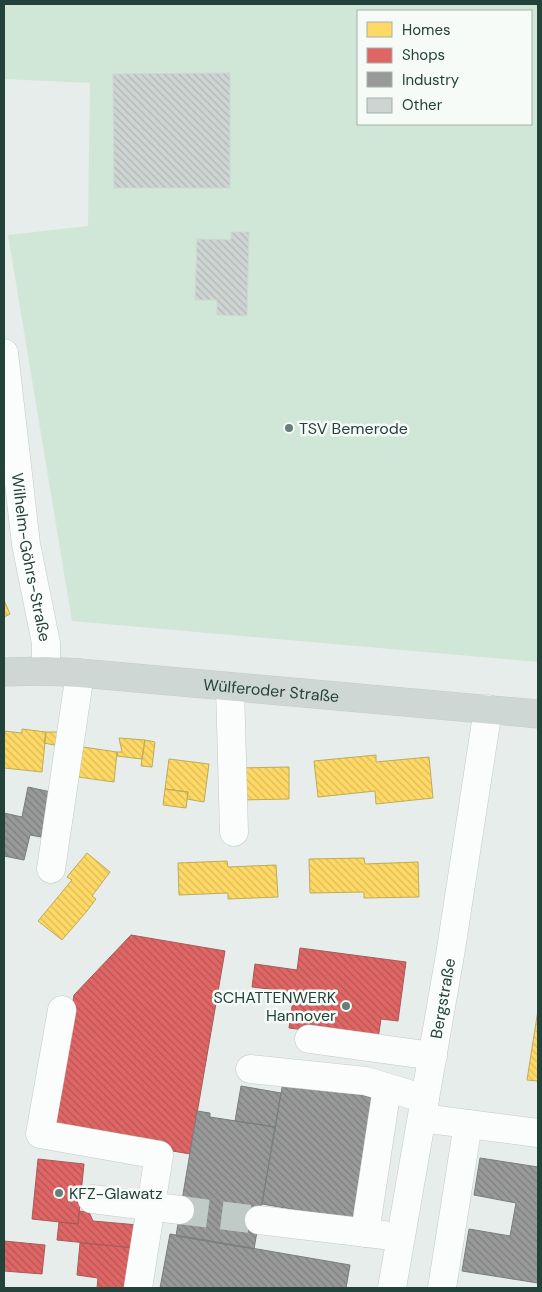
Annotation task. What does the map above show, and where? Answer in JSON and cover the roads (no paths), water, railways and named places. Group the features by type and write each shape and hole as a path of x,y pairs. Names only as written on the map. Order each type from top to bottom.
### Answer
{"main road":[{"name":"Wülferoder Straße","path":"4,672 46,671 80,673 538,714"}],"street":[{"name":"Wilhelm-Göhrs-Straße","path":"4,360 15,436 26,544 46,643 46,671"},
{"path":"51,869 80,673"},
{"path":"230,686 234,832"},
{"name":"Bergstraße","path":"392,1288 424,1109 488,709"},
{"path":"62,1010 40,1134 159,1155 138,1288"},
{"path":"308,1039 432,1056"},
{"path":"250,1069 366,1081 387,1088 424,1109 468,1124 538,1133"},
{"path":"365,1232 387,1088"},
{"path":"442,1288 468,1124"},
{"path":"92,1199 180,1210"},
{"path":"259,1220 401,1237"}],"tunnel":[{"path":"180,1210 259,1220"}],"place":[{"name":"TSV Bemerode","path":"289,428"},
{"name":"SCHATTENWERK Hannover","path":"346,1006"},
{"name":"KFZ-Glawatz","path":"59,1193"}]}
